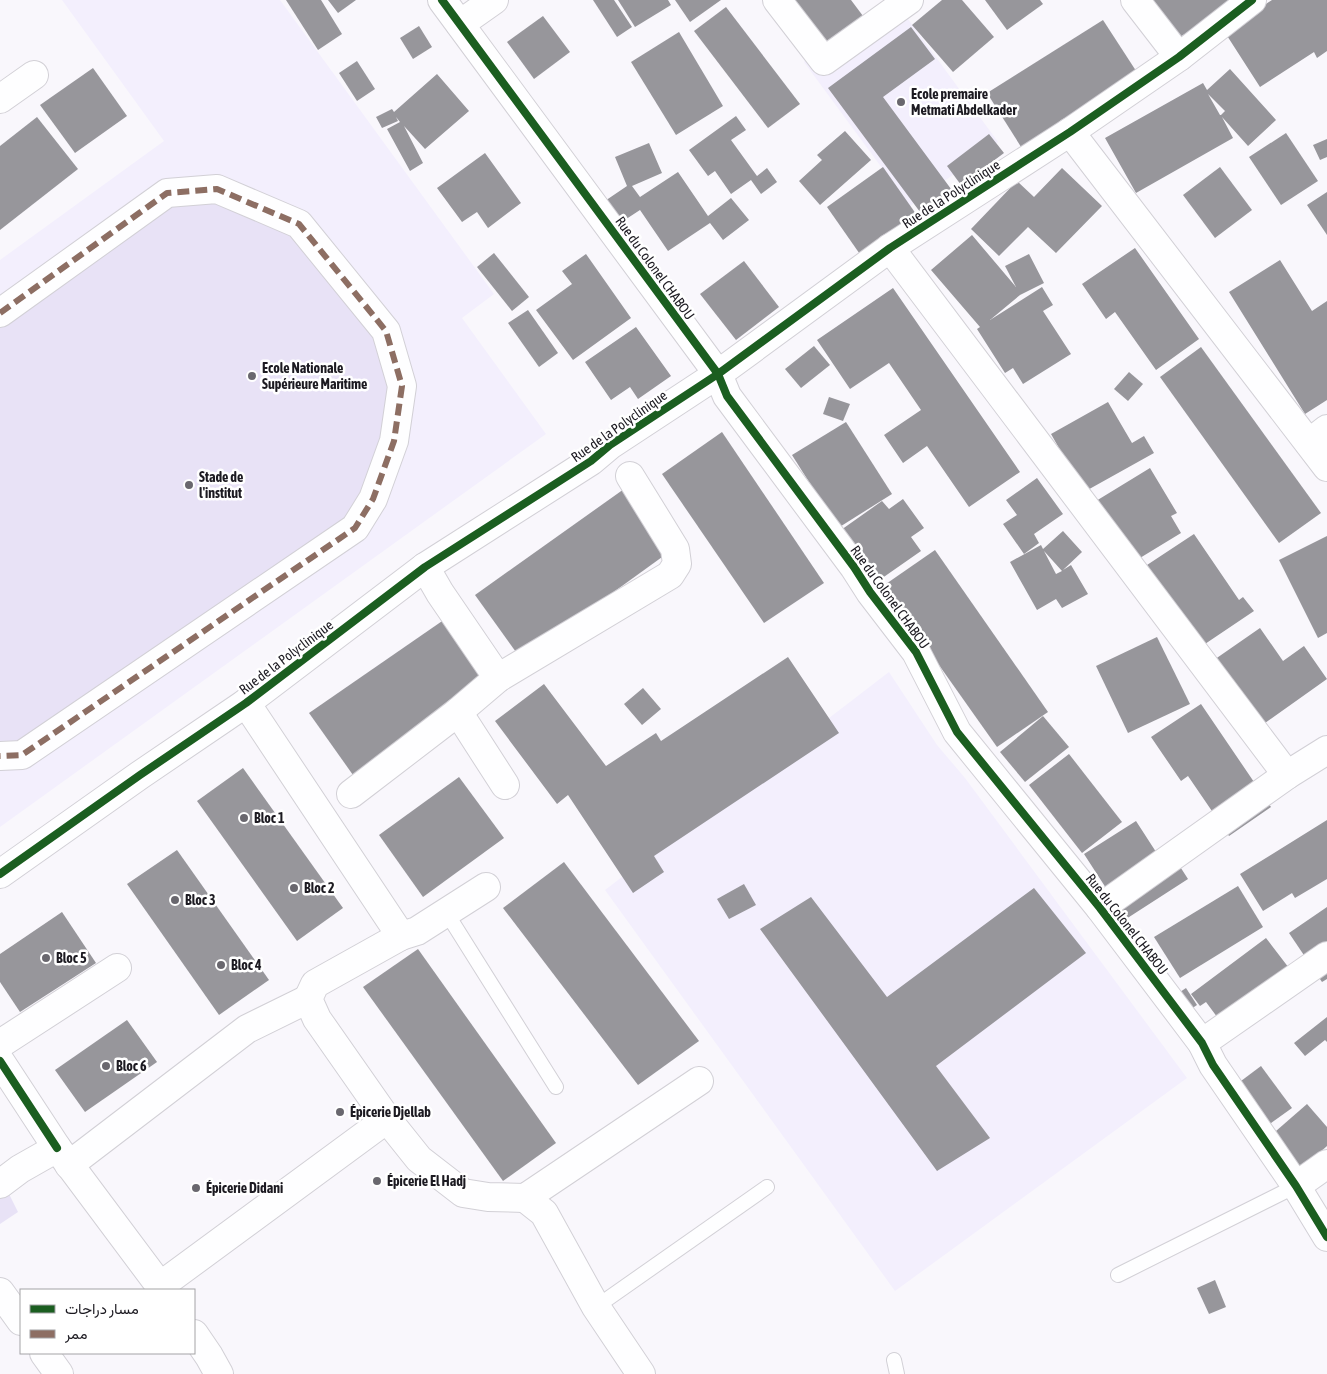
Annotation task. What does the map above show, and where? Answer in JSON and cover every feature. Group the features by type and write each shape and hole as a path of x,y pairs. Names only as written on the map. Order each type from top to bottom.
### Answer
{"street":[{"name":"Rue du Colonel CHABOU","path":"442,0 718,374 727,396 916,652 957,732 1100,908 1202,1044 1213,1065 1296,1186 1327,1237"},
{"path":"460,24 494,0"},
{"path":"777,0 824,62 909,0"},
{"path":"1135,0 1178,56"},
{"name":"Rue de la Polyclinique","path":"0,874 246,703 425,568 591,461 610,445 718,374 890,248 1070,132 1178,56 1252,0"},
{"path":"0,99 34,75"},
{"path":"1070,132 1318,436 1327,467"},
{"path":"0,313 167,193 217,189 299,224 386,330 402,386 394,441 373,499 355,528 22,755 0,756"},
{"path":"890,248 1287,775"},
{"path":"351,794 458,712 498,678 670,575 677,564 675,549 630,476"},
{"path":"425,568 498,678"},
{"path":"246,703 400,936"},
{"path":"458,712 505,785"},
{"path":"1100,908 1287,775 1327,750"},
{"path":"0,1184 20,1169 63,1156 247,1029 308,999 315,984 400,936 416,931 486,887"},
{"path":"1202,1044 1327,956"},
{"path":"0,1044 117,968"},
{"path":"308,999 318,1019 387,1119 419,1160 463,1193 488,1197 525,1198 699,1081"},
{"path":"0,1061 63,1156 162,1288 387,1119"},
{"path":"1296,1186 1327,1164"},
{"path":"525,1198 544,1213 596,1307 641,1374"},
{"path":"0,1292 20,1320"},
{"path":"195,1335 219,1374"},
{"path":"45,1354 59,1374"}],"lane":[{"path":"446,912 556,1087"},
{"path":"1118,1275 1296,1186"},
{"path":"596,1307 767,1187"}],"shaded area":[{"name":"Ecole Nationale Supérieure Maritime","path":"62,0 280,0 494,294 462,318 546,434 0,827 0,260 164,141"},
{"name":"Ecole premaire Metmati Abdelkader","path":"890,0 894,0 998,142 910,206 804,62"},
{"name":"Stade de l'institut","path":"217,189 299,224 385,330 402,386 373,499 0,756 0,313 167,193"},
{"path":"889,672 937,745 965,778 1187,1078 895,1291 605,890"},
{"path":"3,1182 18,1212 0,1224 0,1183"}],"building":[{"path":"286,0 321,0 342,34 318,50"},
{"path":"328,0 356,0 338,13"},
{"path":"593,0 614,0 632,27 617,37"},
{"path":"618,0 668,0 671,5 635,27"},
{"path":"675,0 721,0 690,22"},
{"path":"792,0 851,0 863,16 816,51"},
{"path":"942,0 962,0 994,37 953,72 912,25"},
{"path":"985,0 1040,0 1043,4 1007,30"},
{"path":"1137,0 1238,0 1166,46"},
{"path":"1272,0 1327,0 1327,51 1317,58 1314,52 1260,87 1224,31"},
{"path":"726,7 800,104 768,128 694,31"},
{"path":"543,16 570,52 534,79 507,42"},
{"path":"1103,20 1140,77 1023,150 987,93"},
{"path":"419,26 432,47 413,59 400,38"},
{"path":"911,27 935,59 883,97 954,193 923,216 828,88"},
{"path":"679,32 723,106 676,135 631,62"},
{"path":"357,61 375,89 357,101 339,73"},
{"path":"93,68 127,116 75,153 40,105"},
{"path":"1230,69 1276,120 1248,146 1222,117 1233,138 1136,193 1105,138 1203,83 1207,90","holes":["1208,94 1225,111 1220,115"]},
{"path":"437,74 469,111 425,149 404,126 423,163 410,171 387,129 400,122 396,117 398,121 382,128 376,117 392,109 394,112"},
{"path":"736,116 746,130 731,140 757,176 767,168 777,182 761,194 751,180 731,194 715,171 708,176 689,150"},
{"path":"37,117 78,169 0,230 0,146"},
{"path":"845,131 871,160 820,205 799,181 822,160 817,155"},
{"path":"1286,133 1318,181 1281,205 1249,157"},
{"path":"989,134 1004,153 961,185 947,166"},
{"path":"1327,139 1327,157 1320,160 1313,145"},
{"path":"649,143 662,173 632,186 640,197 678,172 708,216 731,198 749,220 723,240 710,223 668,251 640,210 614,227 599,205 627,186 615,157"},
{"path":"485,153 521,203 488,228 477,212 462,222 437,188"},
{"path":"883,167 928,231 871,270 827,207"},
{"path":"1220,167 1252,210 1215,238 1183,195"},
{"path":"1062,168 1102,206 1056,253 1028,227 999,256 971,229 1017,181 1034,197"},
{"path":"1327,192 1327,235 1307,205"},
{"path":"972,235 1016,287 1005,266 1029,254 1044,283 1020,295 990,320 1042,287 1053,305 1043,311 1071,354 1023,384 1013,368 1005,373 977,329 980,327 931,270"},
{"path":"1135,248 1199,339 1156,370 1115,312 1106,319 1082,284"},
{"path":"494,253 529,297 512,311 477,267"},
{"path":"586,254 631,318 573,360 536,310 572,284 562,271"},
{"path":"1280,260 1312,311 1327,301 1327,400 1305,414 1229,292"},
{"path":"744,261 779,307 736,340 700,294"},
{"path":"893,288 1020,472 969,507 927,446 903,463 884,435 921,410 889,363 850,389 817,340"},
{"path":"528,310 558,353 539,367 508,323"},
{"path":"636,327 671,376 638,399 630,387 611,400 585,362"},
{"path":"814,346 830,365 801,388 785,369"},
{"path":"1201,347 1321,513 1279,543 1160,377"},
{"path":"1129,372 1143,384 1128,401 1114,389"},
{"path":"829,397 850,404 843,421 823,414"},
{"path":"1108,402 1132,443 1144,436 1154,453 1084,492 1051,434"},
{"path":"846,422 892,494 838,528 792,455"},
{"path":"722,432 824,583 764,623 662,474"},
{"path":"1150,468 1177,513 1171,516 1181,533 1135,561 1096,501"},
{"path":"1037,478 1063,514 1034,534 1039,543 1024,554 1003,524 1017,515 1006,500"},
{"path":"624,489 669,552 521,659 475,595"},
{"path":"903,499 924,528 911,537 921,551 878,581 841,530 882,501 889,509"},
{"path":"1063,531 1082,552 1063,570 1071,565 1088,594 1062,608 1056,599 1037,610 1010,562 1041,545 1043,549","holes":["1044,551 1062,571 1056,574"]},
{"path":"1194,534 1239,600 1243,597 1254,611 1202,646 1147,565"},
{"path":"1327,536 1327,633 1318,638 1279,560"},
{"path":"935,550 1048,712 997,747 883,586"},
{"path":"448,617 492,681 353,775 309,713"},
{"path":"1260,628 1283,661 1304,646 1327,679 1258,728 1211,662"},
{"path":"1157,637 1190,704 1128,733 1096,666"},
{"path":"788,657 839,733 654,856 664,872 633,893 568,795 557,804 495,721 544,684 606,766 656,733 661,741"},
{"path":"643,688 661,709 642,725 624,704"},
{"path":"1201,704 1271,807 1229,836 1188,776 1181,781 1151,737"},
{"path":"1043,716 1069,747 1025,782 1000,752"},
{"path":"1069,754 1122,822 1082,853 1029,785"},
{"path":"243,768 343,908 297,941 197,801"},
{"path":"459,777 504,838 423,897 379,835"},
{"path":"1327,820 1327,879 1295,898 1292,893 1263,911 1240,874"},
{"path":"1136,821 1158,855 1168,848 1188,879 1126,919 1084,854"},
{"path":"177,850 269,980 219,1015 127,884"},
{"path":"564,862 699,1041 638,1085 503,908"},
{"path":"744,884 756,905 729,919 717,899"},
{"path":"1238,886 1263,927 1180,978 1154,937"},
{"path":"1034,888 1086,953 936,1066 990,1138 937,1171 760,929 811,897 887,997"},
{"path":"1327,907 1327,979 1322,982 1289,933"},
{"name":"Bloc 5","path":"62,912 96,963 20,1012 0,982 0,954"},
{"path":"1266,938 1302,985 1232,1037 1206,1002 1200,1006 1191,994"},
{"path":"418,949 556,1143 503,1181 363,987"},
{"path":"1186,988 1197,1005 1182,1015 1171,998"},
{"path":"1327,1017 1327,1042 1325,1040 1305,1056 1294,1043"},
{"name":"Bloc 6","path":"127,1020 157,1062 85,1112 55,1070"},
{"path":"1261,1066 1292,1108 1264,1128 1233,1087"},
{"path":"1307,1104 1327,1127 1327,1146 1299,1171 1269,1137"},
{"path":"1215,1280 1226,1307 1209,1314 1197,1288"}],"marked path":[{"path":"0,313 167,193 217,189 299,224 386,331 402,386 394,441 373,499 355,528 22,755 0,756"}],"cycle path":[{"path":"442,0 718,374 727,396 916,652 957,732 1100,908 1202,1043 1213,1065 1296,1186 1327,1237"},
{"path":"0,874 246,703 425,567 591,461 610,445 718,374 890,248 1070,132 1179,57 1252,0"},
{"path":"0,1061 57,1148"}],"place":[{"name":"Ecole premaire Metmati Abdelkader","path":"901,102"},
{"name":"Ecole Nationale Supérieure Maritime","path":"252,376"},
{"name":"Stade de l'institut","path":"189,485"},
{"name":"Bloc 1","path":"244,818"},
{"name":"Bloc 2","path":"294,888"},
{"name":"Bloc 3","path":"175,900"},
{"name":"Bloc 5","path":"46,958"},
{"name":"Bloc 4","path":"221,965"},
{"name":"Bloc 6","path":"106,1066"},
{"name":"Épicerie Djellab","path":"340,1112"},
{"name":"Épicerie El Hadj","path":"377,1181"},
{"name":"Épicerie Didani","path":"196,1188"}]}
